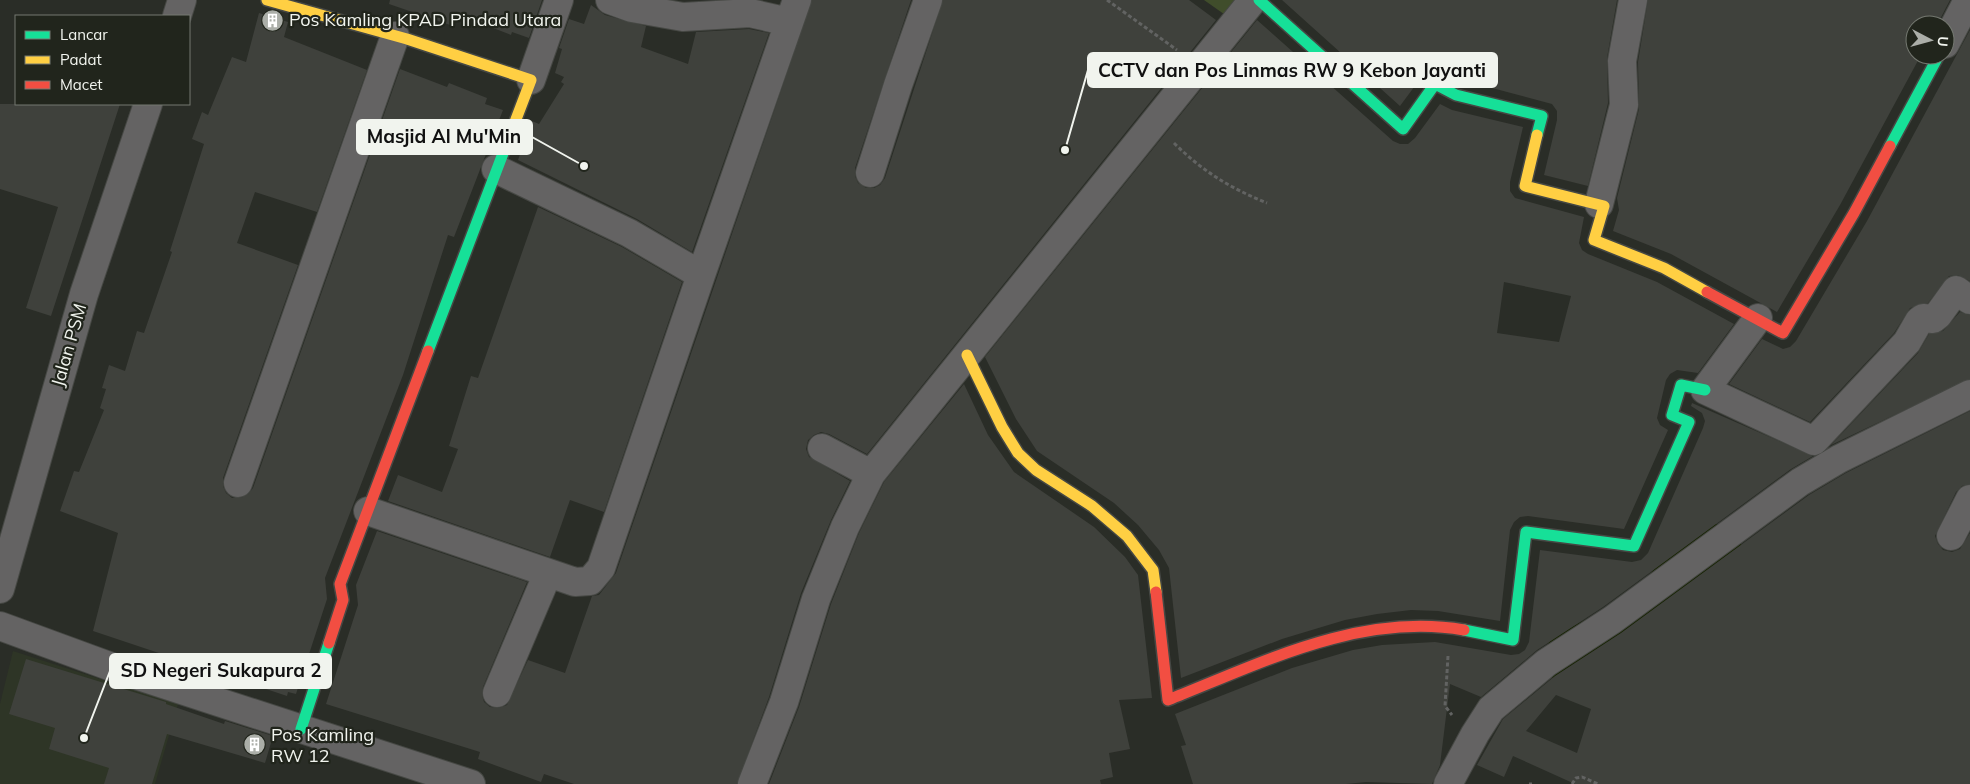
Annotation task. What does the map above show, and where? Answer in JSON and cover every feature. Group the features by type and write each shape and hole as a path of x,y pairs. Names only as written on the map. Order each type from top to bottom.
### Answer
{"street":[{"path":"177,15 182,0"},
{"path":"267,0 395,36 531,80"},
{"path":"301,729 343,600 340,584 531,80 559,0"},
{"path":"368,512 575,582 584,582 596,577 602,568 793,11 683,17 632,8 610,0"},
{"path":"870,173 928,0"},
{"path":"752,784 784,702 816,598 845,527 871,474 1253,0"},
{"path":"1259,0 1403,129 1435,84 1456,95 1542,116 1525,186 1604,206 1594,240 1664,268 1758,318 1782,333 1854,213 1934,65"},
{"path":"1599,204 1624,105 1622,61 1633,0"},
{"path":"1955,25 1968,0"},
{"path":"238,483 395,36"},
{"name":"Jalan PSM","path":"0,589 84,294 148,105"},
{"path":"496,169 629,233 701,275"},
{"path":"967,355 1012,443 1026,462 1069,490 1125,534 1148,560 1153,570 1168,700 1292,652 1370,630 1412,626 1449,628 1513,640 1526,532 1634,546 1689,422 1672,415 1681,385 1704,390 1814,441 1863,386 1902,348 1919,321 1923,318 1933,319 1938,316 1956,290 1970,300"},
{"path":"1704,390 1758,318"},
{"path":"1448,784 1478,728 1491,709 1546,663 1612,620 1800,482 1839,459 1970,394"},
{"path":"822,448 871,474"},
{"path":"1950,536 1970,499"},
{"path":"497,693 548,573"},
{"path":"0,626 120,670 458,782"}],"path":[{"path":"1107,0 1199,67"},
{"path":"1154,123 1196,165 1226,183 1267,202"},
{"path":"1449,628 1445,706 1451,714 1478,728"},
{"path":"1572,784 1576,778 1582,778 1598,784"}],"shaded area":[{"path":"13,651 178,704 155,784 0,784 0,704"}],"green space":[{"path":"1204,0 1245,0 1231,19"}],"building":[{"path":"390,0 542,0 529,38 512,32 511,35 457,14 453,26 389,4"},
{"path":"812,0 911,0 855,168 855,176 858,183 866,188 874,188 880,185 885,178 943,0 1189,0 1216,20 867,454 829,434 821,432 808,440 806,449 809,457 850,481 831,520 801,593 769,697 737,784 574,784 544,774 541,782 478,759 480,752 326,704 358,605 356,585 377,531 527,582 483,687 482,695 484,702 490,707 499,708 507,705 528,660 565,673 592,596 599,595 616,573"},
{"path":"1282,0 1617,0 1607,58 1608,103 1588,186 1544,175 1557,120 1557,111 1552,104 1462,80 1435,68 1423,75 1400,106"},
{"path":"1648,0 1950,0 1942,15 1905,15 1905,65 1916,65 1840,205 1777,312 1671,254 1613,231 1619,210 1617,198 1639,109 1638,62"},
{"path":"591,5 605,15 646,26 641,47 688,64 696,32 749,29 769,33 692,252 637,219 518,160 532,121 539,124 564,84 561,82 564,77 555,73 562,49 559,48 569,19 584,24"},
{"path":"259,13 288,22 284,37 367,70 317,212 255,192 237,243 298,265 223,478 223,486 226,493 232,498 241,498 253,488 400,69 447,87 449,83 487,98 485,104 503,110 454,237 448,235 403,375 325,578 327,599 296,694 288,692 287,696 93,631 118,533 60,511 74,471 79,472 104,410 100,408 106,389 102,388 109,365 125,371 137,331 144,333 172,252 170,251 204,144 192,139 202,112 208,115 232,57 246,62"},
{"path":"1257,20 1393,141 1400,144 1408,144 1415,138 1440,104 1452,110 1523,127 1510,182 1510,191 1515,198 1584,217 1579,243 1582,250 1657,282 1734,324 1698,373 1677,370 1670,374 1666,380 1657,418 1660,425 1668,430 1624,529 1528,516 1520,517 1514,522 1510,530 1500,621 1438,611 1411,610 1377,614 1345,620 1282,639 1181,678 1169,568 1159,550 1138,525 1114,503 1037,451 1016,419 985,357","holes":["1504,282 1571,296 1559,342 1497,333"]},
{"path":"1970,30 1970,281 1958,275 1949,276 1928,303 1910,308 1894,333 1810,422 1729,384 1762,339 1783,349 1790,347 1796,341 1867,221 1951,65 1955,65 1955,58"},
{"path":"0,104 120,105 51,316 26,308 58,207 0,189"},
{"path":"538,207 622,247 682,282 604,512 570,500 550,557 388,501 398,475 442,492 458,449 449,446 471,376 478,378"},
{"path":"1960,312 1970,315 1970,379 1831,445 1918,353 1929,334 1943,331"},
{"path":"964,384 988,435 1014,472 1094,527 1125,557 1138,575 1152,698 1119,700 1130,749 1109,753 1113,777 1100,780 1101,784 769,784 799,707 831,604 859,533 884,482"},
{"path":"1692,403 1813,456 1791,469 1603,607 1537,650 1481,697 1450,684 1440,765 1432,784 1366,782 1346,784 1193,784 1181,746 1186,745 1175,714 1292,668 1353,650 1382,645 1435,642 1511,655 1519,654 1525,650 1529,642 1540,550 1632,562 1641,560 1648,553 1703,428 1705,421 1702,413 1691,406"},
{"path":"1970,411 1970,484 1962,486 1956,492 1935,536 1943,550 1952,552 1960,549 1970,533 1970,784 1575,784 1513,756 1504,777 1477,765 1503,719 1555,676 1621,633 1809,495 1846,473","holes":["1556,695 1591,709 1577,753 1526,731"]},
{"path":"26,659 166,702 166,704 224,724 225,721 273,736 265,763 167,734 152,784 104,784 109,768 49,749 55,728 9,714"}],"waterway":[{"path":"1571,658 1612,636 1660,603 1688,572 1715,551"}],"traffic: fast":[{"path":"1259,0 1403,129 1435,84 1456,95 1542,116 1537,135"},
{"path":"1890,146 1934,65"},
{"path":"428,351 510,135"},
{"path":"1464,630 1513,640 1526,532 1634,546 1689,422 1672,415 1681,385 1705,390"},
{"path":"301,729 329,643"}],"traffic: slow":[{"path":"267,0 407,39 531,80 510,135"},
{"path":"1537,135 1525,186 1604,206 1594,240 1664,268 1707,292"},
{"path":"967,355 1002,427 1018,453 1036,470 1092,506 1127,536 1153,570 1156,592"}],"traffic: jam":[{"path":"1707,292 1783,333 1854,213 1890,146"},
{"path":"329,643 343,600 340,584 428,351"},
{"path":"1156,592 1168,700 1275,657 1312,644 1350,634 1387,628 1426,626 1464,630"}],"place":[{"name":"Pos Kamling KPAD Pindad Utara","path":"273,20"},
{"name":"CCTV dan Pos Linmas RW 9 Kebon Jayanti","path":"1065,150"},
{"name":"Masjid Al Mu'Min","path":"584,166"},
{"name":"SD Negeri Sukapura 2","path":"84,738"},
{"name":"Pos Kamling RW 12","path":"255,745"}]}
